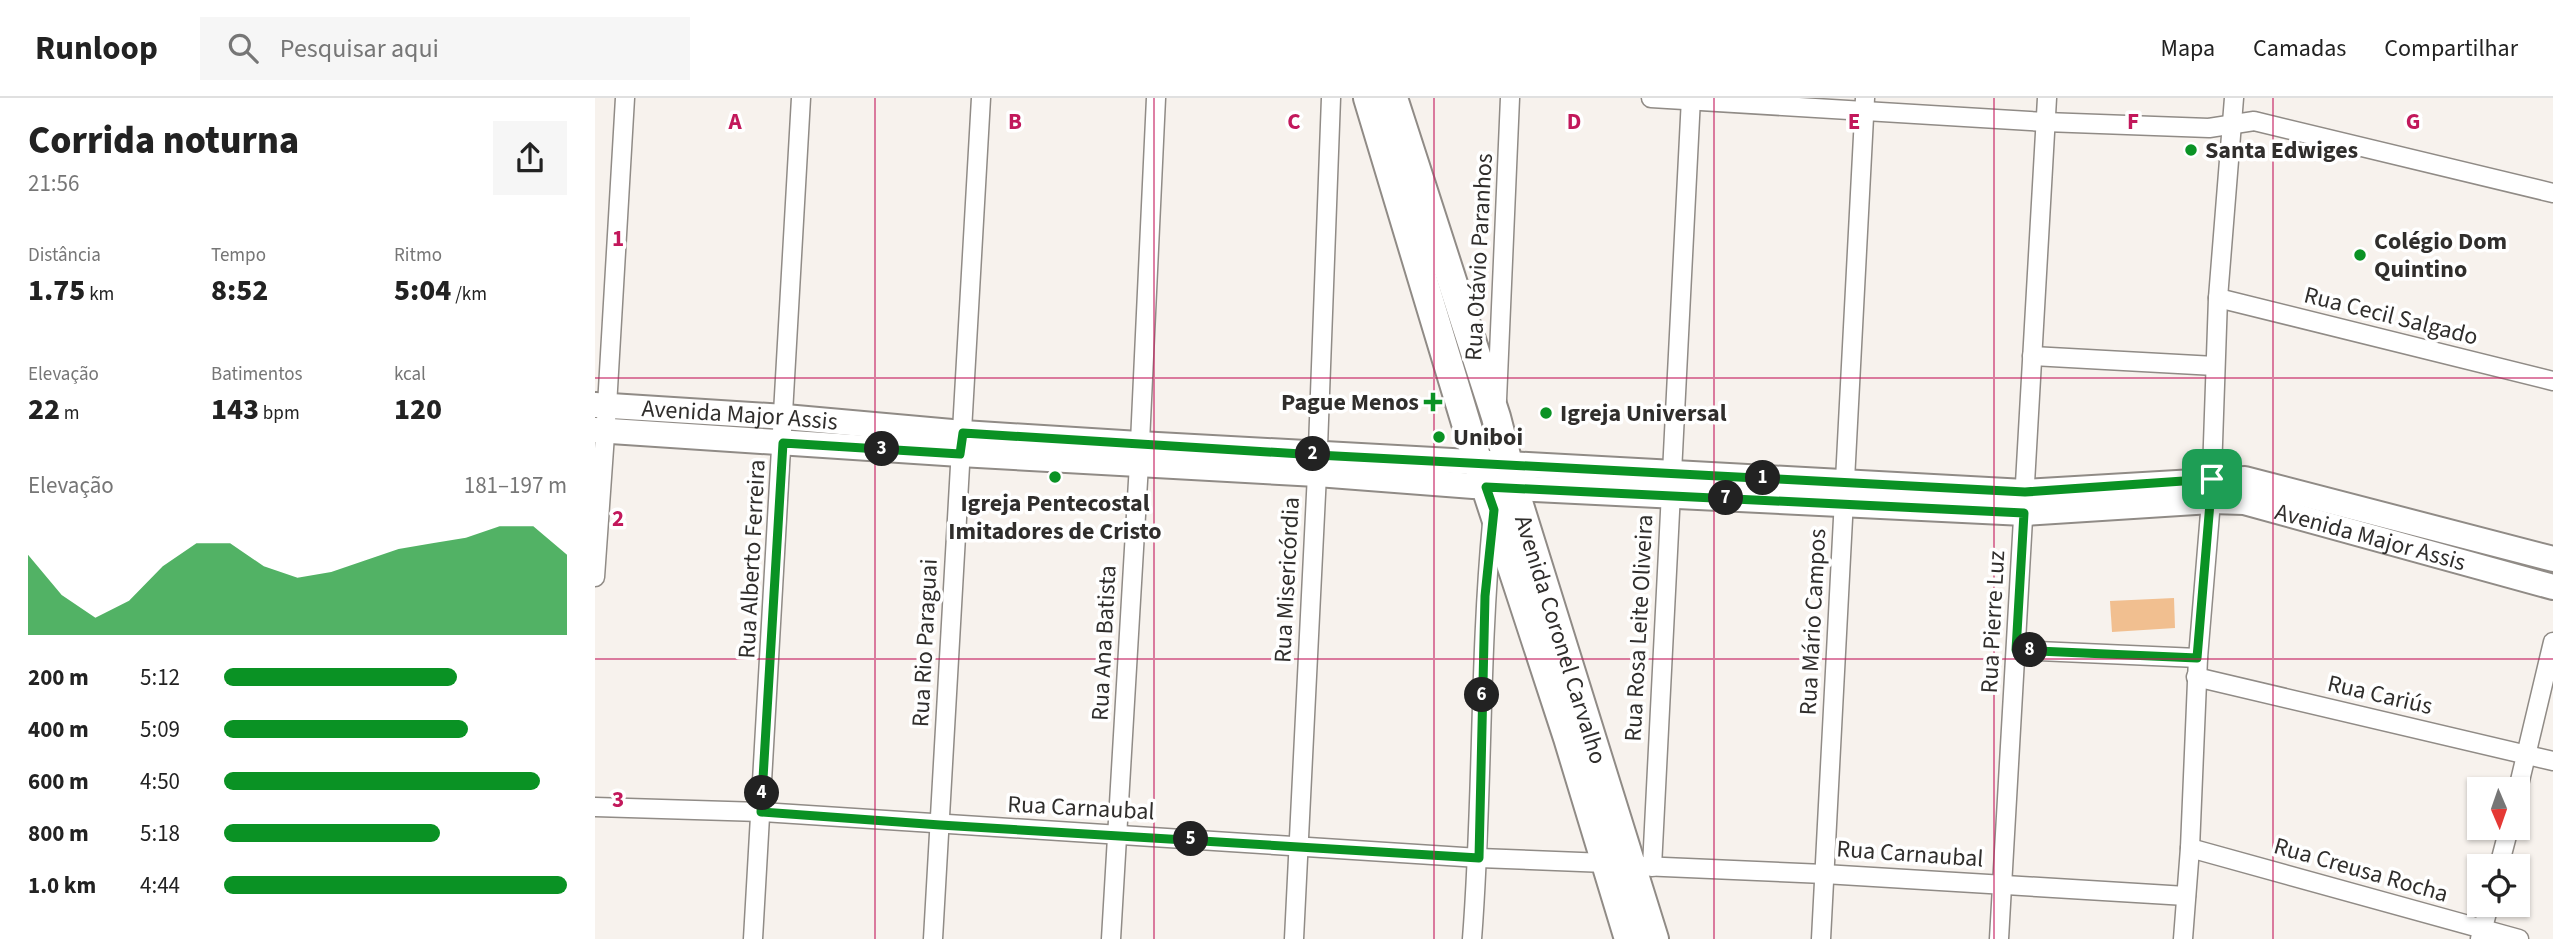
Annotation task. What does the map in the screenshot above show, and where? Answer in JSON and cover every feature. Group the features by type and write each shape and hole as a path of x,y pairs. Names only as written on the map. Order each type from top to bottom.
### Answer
{"main road":[{"name":"Avenida Coronel Carvalho","path":"1369,98 1486,486 1630,865 1629,939"},
{"name":"Avenida Coronel Carvalho","path":"1392,98 1496,417 1511,476 1654,939"}],"street":[{"path":"595,578 601,406 625,98"},
{"name":"Rua Alberto Ferreira","path":"753,939 785,417 801,98"},
{"name":"Rua Rio Paraguai","path":"933,939 981,98"},
{"name":"Rua Ana Batista","path":"1111,939 1156,98"},
{"name":"Rua Misericórdia","path":"1294,939 1317,464 1331,98"},
{"name":"Rua Otávio Paranhos","path":"1496,417 1510,98"},
{"path":"1651,98 1865,104 2045,122 2209,128 2254,121 2553,194"},
{"name":"Rua Pierre Luz","path":"1999,939 2047,98"},
{"path":"2183,939 2190,848 2197,658 2211,490 2218,298 2234,98"},
{"name":"Rua Rosa Leite Oliveira","path":"1630,865 1671,484 1691,99"},
{"name":"Rua Mário Campos","path":"1821,939 1865,104"},
{"name":"Rua Cecil Salgado","path":"2218,298 2553,381"},
{"path":"2032,356 2215,366"},
{"name":"Avenida Major Assis","path":"601,406 785,417 961,444"},
{"name":"Avenida Major Assis","path":"600,431 783,443 961,444 1317,464 1486,486 1511,476 2024,502 2211,490 2245,479 2553,559"},
{"path":"1472,939 1479,858 1486,486"},
{"name":"Avenida Major Assis","path":"2211,490 2244,502 2553,586"},
{"path":"2521,777 2553,642"},
{"path":"2016,650 2197,658"},
{"name":"Rua Cariús","path":"2196,677 2553,761"},
{"name":"Rua Carnaubal","path":"595,807 761,812 1479,858 1824,874 2186,896"},
{"name":"Rua Creusa Rocha","path":"2190,848 2482,934 2519,939"}],"shaded area":[{"path":"2174,598 2175,628 2112,632 2110,601"}],"place":[{"name":"Santa Edwiges","path":"2191,150"},
{"name":"Colégio Dom Quintino","path":"2360,255"},
{"name":"Pague Menos","path":"1433,402"},
{"name":"Igreja Universal","path":"1546,413"},
{"name":"Uniboi","path":"1439,437"},
{"name":"Igreja Pentecostal Imitadores de Cristo","path":"1055,477"}],"route":[{"path":"963,433 1317,455 2025,492 2212,479 2197,658 2016,650 2024,513 1486,487 1494,510 1485,596 1479,858 761,812 783,443 960,454 963,433"}]}
